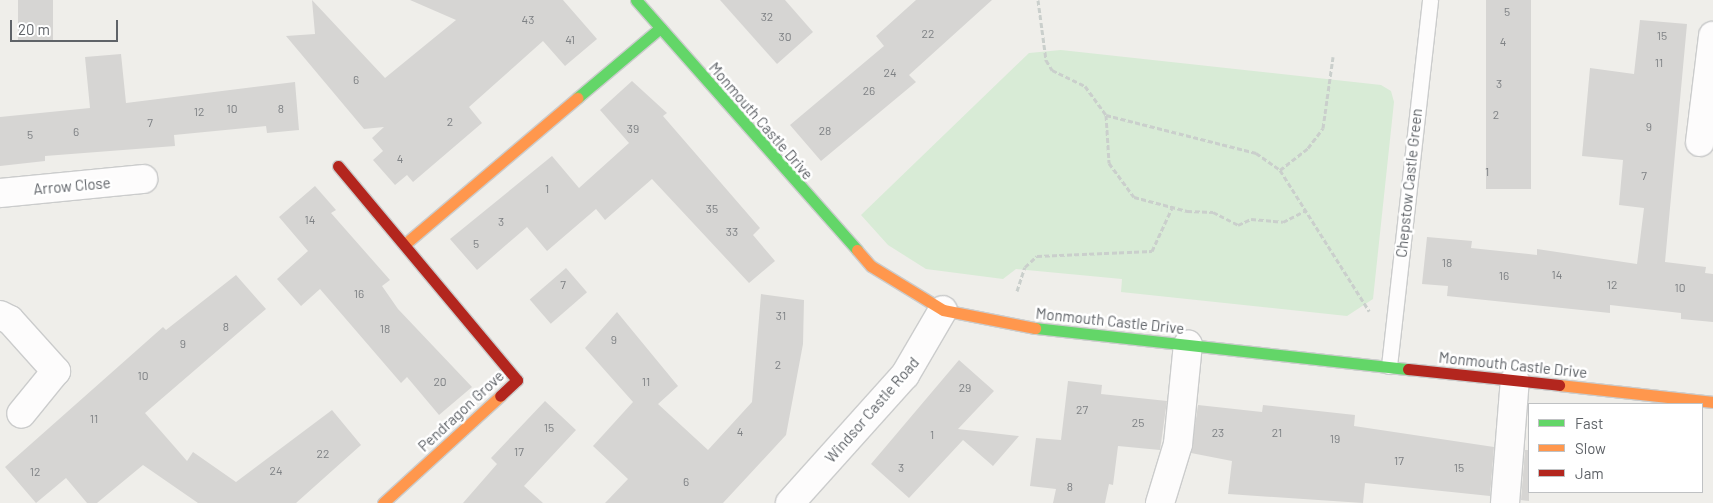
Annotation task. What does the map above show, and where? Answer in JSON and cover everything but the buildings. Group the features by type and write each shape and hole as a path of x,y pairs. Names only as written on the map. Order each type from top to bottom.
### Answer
{"street":[{"name":"Monmouth Castle Drive","path":"636,0 871,266 942,310 1013,326 1713,402"},
{"path":"406,244 660,28"},
{"path":"1700,142 1711,85 1713,36"},
{"name":"Pendragon Grove","path":"338,166 406,244 517,380 383,503"},
{"name":"Arrow Close","path":"0,192 143,179"},
{"name":"Windsor Castle Road","path":"790,503 906,375 942,310"},
{"path":"0,315 10,320 56,371 21,414"},
{"path":"1160,503 1178,444 1188,344"},
{"path":"1505,503 1515,380"}],"lane":[{"name":"Chepstow Castle Green","path":"1389,366 1430,0"}],"path":[{"path":"1038,0 1046,60 1052,70 1085,86 1106,115 1106,147 1118,180 1134,197 1172,208 1214,212 1238,225 1251,219 1283,222 1305,211"},
{"path":"1280,170 1308,148 1323,128 1333,57"},
{"path":"1106,115 1256,153 1280,170 1364,307 1394,315"},
{"path":"1013,326 1019,282 1025,267 1037,256 1152,251 1172,208"}],"green space":[{"path":"1061,50 1381,85 1391,91 1394,102 1373,299 1347,316 1121,292 1122,279 1016,269 1003,279 926,269 888,245 861,215 1029,53"}],"traffic: fast":[{"path":"636,0 857,250"},
{"path":"577,98 660,28"},
{"path":"1035,328 1408,369"}],"traffic: slow":[{"path":"405,244 577,98"},
{"path":"857,250 871,266 943,310 1035,328"},
{"path":"1559,385 1713,402"},
{"path":"383,503 500,396"}],"traffic: jam":[{"path":"338,166 517,380 500,396"},
{"path":"1408,369 1559,385"}]}
